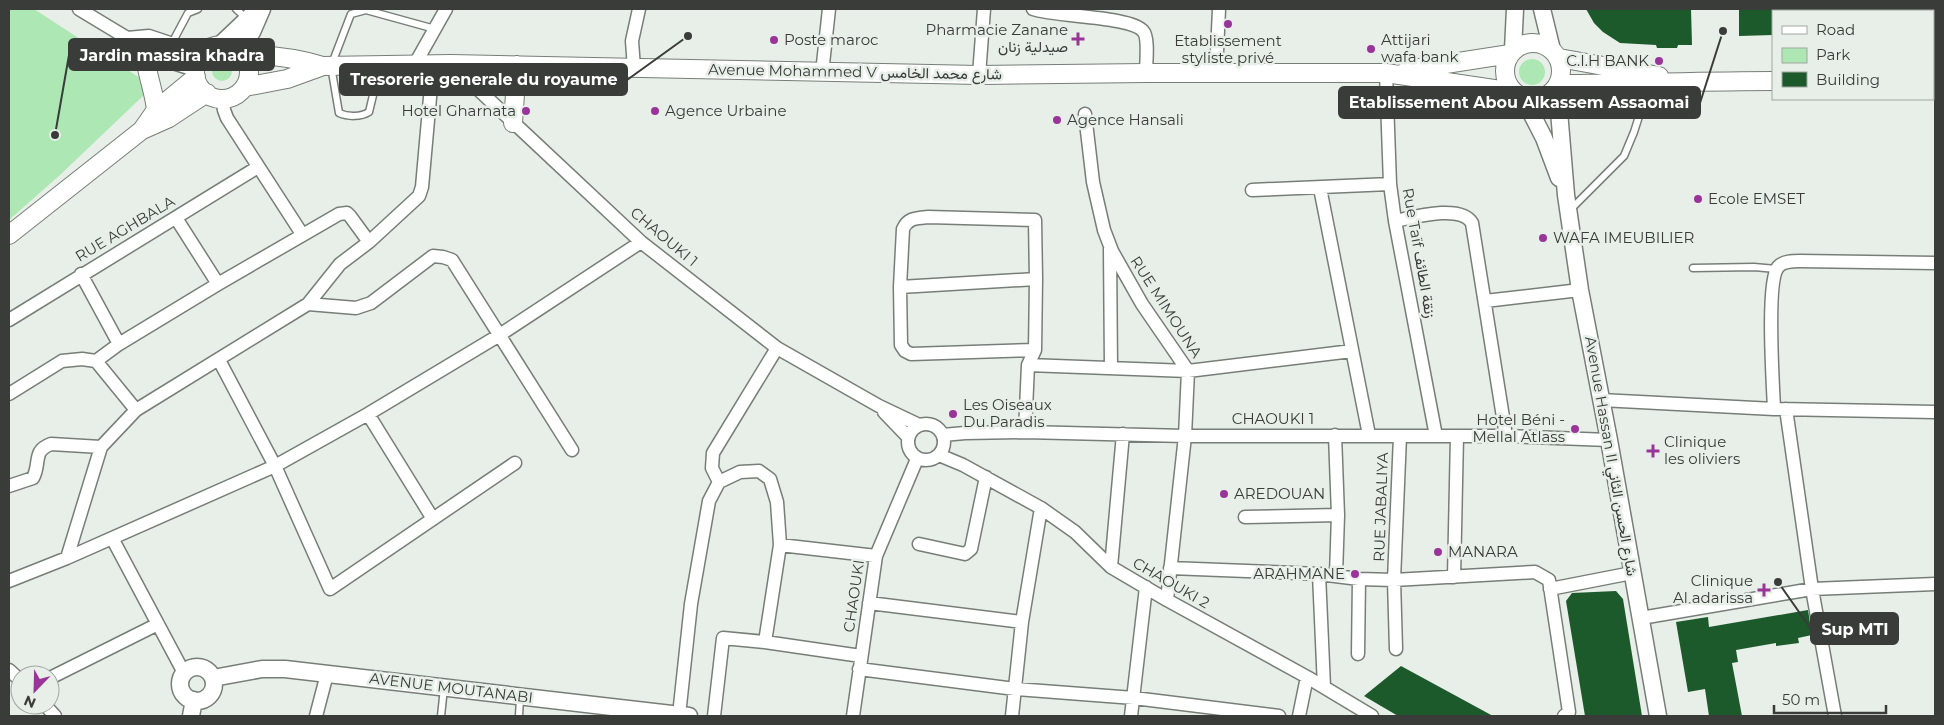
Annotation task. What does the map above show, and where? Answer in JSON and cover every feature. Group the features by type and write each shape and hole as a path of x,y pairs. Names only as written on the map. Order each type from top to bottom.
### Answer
{"main road":[{"path":"1528,43 1545,45 1556,54 1562,67 1558,85 1552,92 1538,99 1386,73 1511,52 1520,45 1528,43"},
{"path":"9,235 142,130 214,96 238,93 244,87 249,73 248,65 241,53 231,47 220,45 208,49 199,59 196,74 199,84 214,96"},
{"path":"1511,52 1504,70 1505,78 1519,95"},
{"name":"Avenue Mohammed V شارع محمد الخامس","path":"241,53 272,55 305,60 327,66"},
{"path":"145,54 146,71 154,93 156,110"},
{"path":"1556,54 1691,81"},
{"name":"Avenue Mohammed V شارع محمد الخامس","path":"244,87 287,79 327,66 380,64 517,65 979,75 1386,73"},
{"path":"514,123 517,65"},
{"path":"142,130 156,110 196,74"},
{"path":"1558,85 1650,84 1691,81 1772,81"}],"street":[{"path":"80,9 127,38 145,54 196,74"},
{"path":"241,53 262,9"},
{"path":"67,558 101,447 136,410 308,304 340,264 369,242 419,196 422,187 424,64 435,29 446,9"},
{"path":"634,68 632,41 639,9"},
{"path":"822,73 829,9"},
{"path":"979,75 984,9"},
{"path":"1033,9 1127,23 1142,29 1146,37 1146,73"},
{"path":"1216,73 1219,9"},
{"path":"1511,52 1515,9"},
{"path":"1542,9 1556,54"},
{"path":"220,45 247,12"},
{"path":"127,38 149,36 172,42 203,54"},
{"name":"CHAOUKI 1","path":"452,64 641,242 777,348 879,406 920,425"},
{"name":"Rue Taïf زنقة الطائف","path":"1386,73 1390,184 1395,221 1436,436"},
{"name":"Avenue Hassan II شارع الحسن الثاني","path":"1558,85 1566,195 1580,290 1609,440 1658,716"},
{"name":"Avenue Hassan II شارع الحسن الثاني","path":"1519,95 1544,138 1566,195"},
{"path":"214,96 302,234"},
{"name":"RUE MIMOUNA","path":"1085,114 1093,182 1104,230 1142,304 1188,372 1185,436 1167,600"},
{"name":"RUE AGHBALA","path":"9,320 258,166"},
{"path":"1252,190 1390,184"},
{"path":"1320,188 1369,436"},
{"path":"96,361 119,344 334,216 347,213 369,242"},
{"path":"1395,221 1449,213 1464,214 1472,223 1506,436"},
{"path":"1025,432 1028,365 1035,350 1035,220 936,217 915,218 906,223 903,229 900,287 901,345 905,351 911,354 1035,350"},
{"path":"176,218 218,284"},
{"path":"9,580 67,558 275,466 368,414 498,336 641,242"},
{"path":"1110,244 1111,368"},
{"path":"308,304 356,308 371,303 433,256 443,256 452,260 498,336 572,450"},
{"path":"1835,716 1780,409 1772,295 1773,280 1776,269 1782,263 1800,261 1935,263"},
{"path":"81,274 119,344"},
{"path":"900,287 1036,279"},
{"path":"1485,301 1580,290"},
{"path":"719,482 712,468 713,453 777,348"},
{"name":"RUE MIMOUNA","path":"1028,365 1188,372 1352,351"},
{"path":"9,394 62,361 82,359 96,361 136,410"},
{"path":"219,360 275,466 330,589 515,462"},
{"path":"1601,400 1780,409 1935,412"},
{"name":"CHAOUKI 1","path":"879,406 908,437"},
{"path":"368,414 433,519"},
{"path":"920,425 931,425 942,436 944,446 939,455 926,461 917,459 908,450 908,437 914,428 920,425"},
{"name":"CHAOUKI 1","path":"942,436 965,433 1025,432 1185,436 1506,436 1609,440"},
{"path":"1112,567 1123,434"},
{"name":"CHAOUKI 2","path":"942,436 964,465"},
{"path":"1335,436 1338,514 1336,575"},
{"name":"RUE JABALIYA","path":"1396,649 1394,580 1400,436"},
{"path":"1454,577 1457,436"},
{"path":"9,486 32,478 37,468 39,451 51,444 101,447"},
{"name":"CHAOUKI 2","path":"939,455 964,465 1041,508 1075,532 1112,567 1167,600 1307,677 1372,716"},
{"name":"CHAOUKI","path":"853,716 876,556 917,459"},
{"path":"684,716 691,604 709,501 719,482 740,472 759,471 770,479 777,502 780,545 765,642"},
{"path":"919,544 965,554 971,549 986,477"},
{"path":"1012,716 1022,622 1041,508"},
{"path":"1246,517 1338,514"},
{"path":"112,538 184,672"},
{"path":"780,545 876,556"},
{"name":"RUE JABALIYA","path":"1170,568 1319,574 1359,579 1394,580 1535,572 1549,580 1550,588"},
{"path":"1564,716 1569,712 1550,588 1632,573"},
{"path":"1319,574 1324,688"},
{"path":"1358,654 1359,579"},
{"path":"1641,618 1812,589 1935,584"},
{"path":"1131,716 1146,588"},
{"path":"869,603 1022,622"},
{"path":"60,673 158,624"},
{"path":"714,716 724,638 861,656"},
{"path":"200,667 205,669 212,678 212,690 205,698 194,700 184,694 181,689 180,683 184,672 188,669 200,667"},
{"name":"AVENUE MOUTANABI","path":"212,678 262,669 285,669 684,716"},
{"path":"859,669 1015,689 1134,698 1279,716"},
{"path":"316,716 327,674"},
{"path":"1299,716 1307,677"},
{"path":"191,716 194,700"}],"lane":[{"path":"172,42 188,13 198,9"},
{"path":"380,64 369,112 363,116 339,113 327,66 351,14 366,10 435,29"},
{"path":"1569,212 1624,156 1650,84"},
{"path":"1693,268 1754,266 1776,269"},
{"path":"441,716 444,688"},
{"path":"519,716 520,697"}],"green space":[{"path":"9,9 34,9 140,78 147,88 144,95 60,175 9,220"},
{"path":"1532,59 1541,63 1545,72 1541,81 1532,85 1523,81 1519,72 1523,63"},
{"path":"222,61 229,64 232,71 229,78 222,81 215,78 212,71 215,64"}],"building":[{"path":"1586,9 1691,9 1692,45 1678,45 1677,48 1657,48 1656,45 1620,43 1603,32 1594,23"},
{"path":"1739,9 1773,9 1772,35 1739,36"},
{"path":"1616,591 1623,599 1642,716 1585,716 1566,601 1572,593"},
{"path":"1808,610 1812,635 1798,638 1799,643 1776,646 1776,643 1736,650 1738,662 1732,663 1742,716 1709,716 1705,689 1688,692 1676,622 1708,617 1709,627"},
{"path":"1401,666 1493,716 1398,716 1364,696"}],"place":[{"name":"Etablissement styliste privé","path":"1228,24"},
{"name":"Etablissement Abou Alkassem Assaomai","path":"1723,31"},
{"name":"Tresorerie generale du royaume","path":"688,36"},
{"name":"Pharmacie Zanane صيدلية زنان","path":"1078,39"},
{"name":"Poste maroc","path":"774,40"},
{"name":"Attijari wafa bank","path":"1371,49"},
{"name":"C.I.H BANK","path":"1659,61"},
{"name":"Hotel Gharnata","path":"526,111"},
{"name":"Agence Urbaine","path":"655,111"},
{"name":"Agence Hansali","path":"1057,120"},
{"name":"Jardin massira khadra","path":"55,135"},
{"name":"Ecole EMSET","path":"1698,199"},
{"name":"WAFA IMEUBILIER","path":"1543,238"},
{"name":"Les Oiseaux Du Paradis","path":"953,414"},
{"name":"Hotel Béni - Mellal Atlass","path":"1575,429"},
{"name":"Clinique les oliviers","path":"1653,451"},
{"name":"AREDOUAN","path":"1224,494"},
{"name":"MANARA","path":"1438,552"},
{"name":"ARAHMANE","path":"1355,574"},
{"name":"Sup MTI","path":"1778,582"},
{"name":"Clinique Al adarissa","path":"1764,590"}]}
